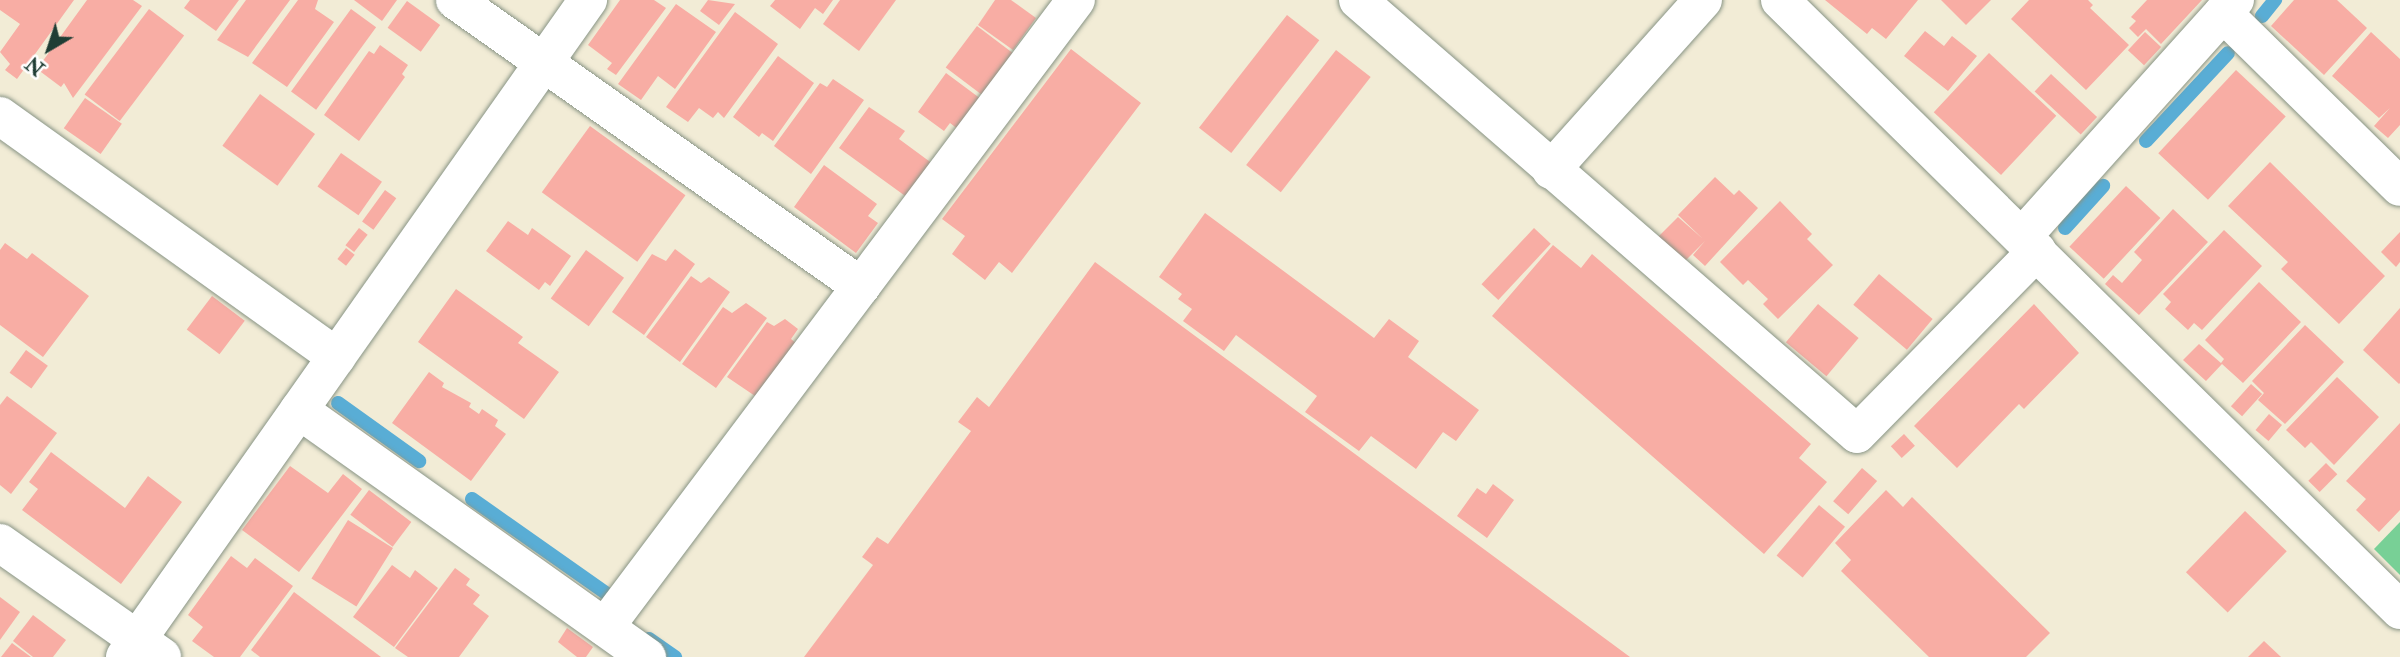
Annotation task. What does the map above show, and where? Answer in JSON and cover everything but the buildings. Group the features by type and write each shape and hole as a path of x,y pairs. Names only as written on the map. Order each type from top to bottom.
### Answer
{"street":[{"path":"455,0 861,286"},
{"path":"0,542 141,651 299,410 588,0"},
{"path":"1359,0 1857,434 2030,244 2229,7 2400,187"},
{"path":"1551,170 1703,0"},
{"path":"1780,0 2400,610"},
{"path":"605,627 1074,1"},
{"path":"0,116 337,357"},
{"path":"299,410 647,657"}],"green space":[{"path":"2400,522 2400,575 2374,549"}],"waterway":[{"path":"2262,16 2275,0"},
{"path":"2146,141 2228,53"},
{"path":"2065,228 2103,186"},
{"path":"338,403 419,461"},
{"path":"472,499 607,594"},
{"path":"649,639 675,657"}]}
